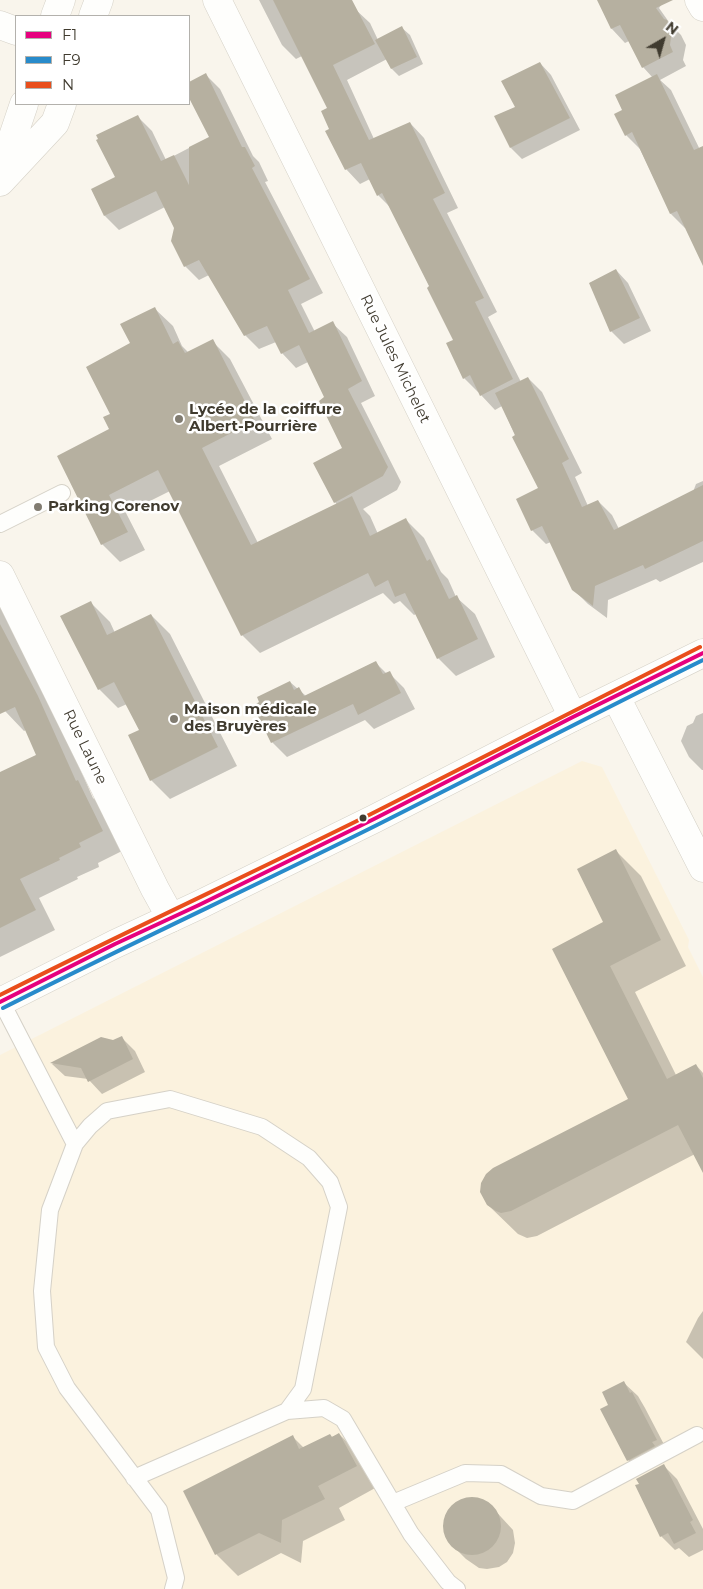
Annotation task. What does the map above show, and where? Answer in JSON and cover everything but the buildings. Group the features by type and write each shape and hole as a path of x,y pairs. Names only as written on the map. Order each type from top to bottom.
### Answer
{"street":[{"path":"55,15 61,0"},
{"path":"93,15 99,0"},
{"name":"Rue Jules Michelet","path":"217,0 574,717"},
{"path":"699,0 703,7"},
{"path":"0,25 15,31"},
{"path":"0,175 24,105"},
{"path":"0,182 55,123 62,105"},
{"name":"Rue Laune","path":"0,576 171,918"},
{"path":"0,1001 374,819 703,653"},
{"path":"616,697 703,868"}],"lane":[{"path":"0,524 62,493"},
{"path":"0,1001 75,1144"},
{"path":"173,1589 176,1578 158,1510 67,1388 46,1347 42,1291 50,1210 75,1144 90,1126 107,1111 170,1099 262,1127 309,1158 330,1182 339,1207 303,1389 287,1411"},
{"path":"134,1478 287,1411 324,1408 343,1419 411,1534 448,1582 457,1589"},
{"path":"393,1504 465,1473 501,1474 541,1496 573,1501 697,1435"}],"shaded area":[{"path":"582,761 602,767 689,940 688,947 703,977 703,1589 0,1589 0,1055"}],"transit line":[{"name":"N","path":"0,995 371,814 700,647"},
{"name":"F1","path":"0,1002 115,944 374,819 703,653"},
{"name":"F9","path":"3,1008 377,825 703,660"}],"place":[{"name":"Lycée de la coiffure Albert-Pourrière","path":"179,419"},
{"name":"Parking Corenov","path":"38,507"},
{"name":"Maison médicale des Bruyères","path":"174,719"}]}
